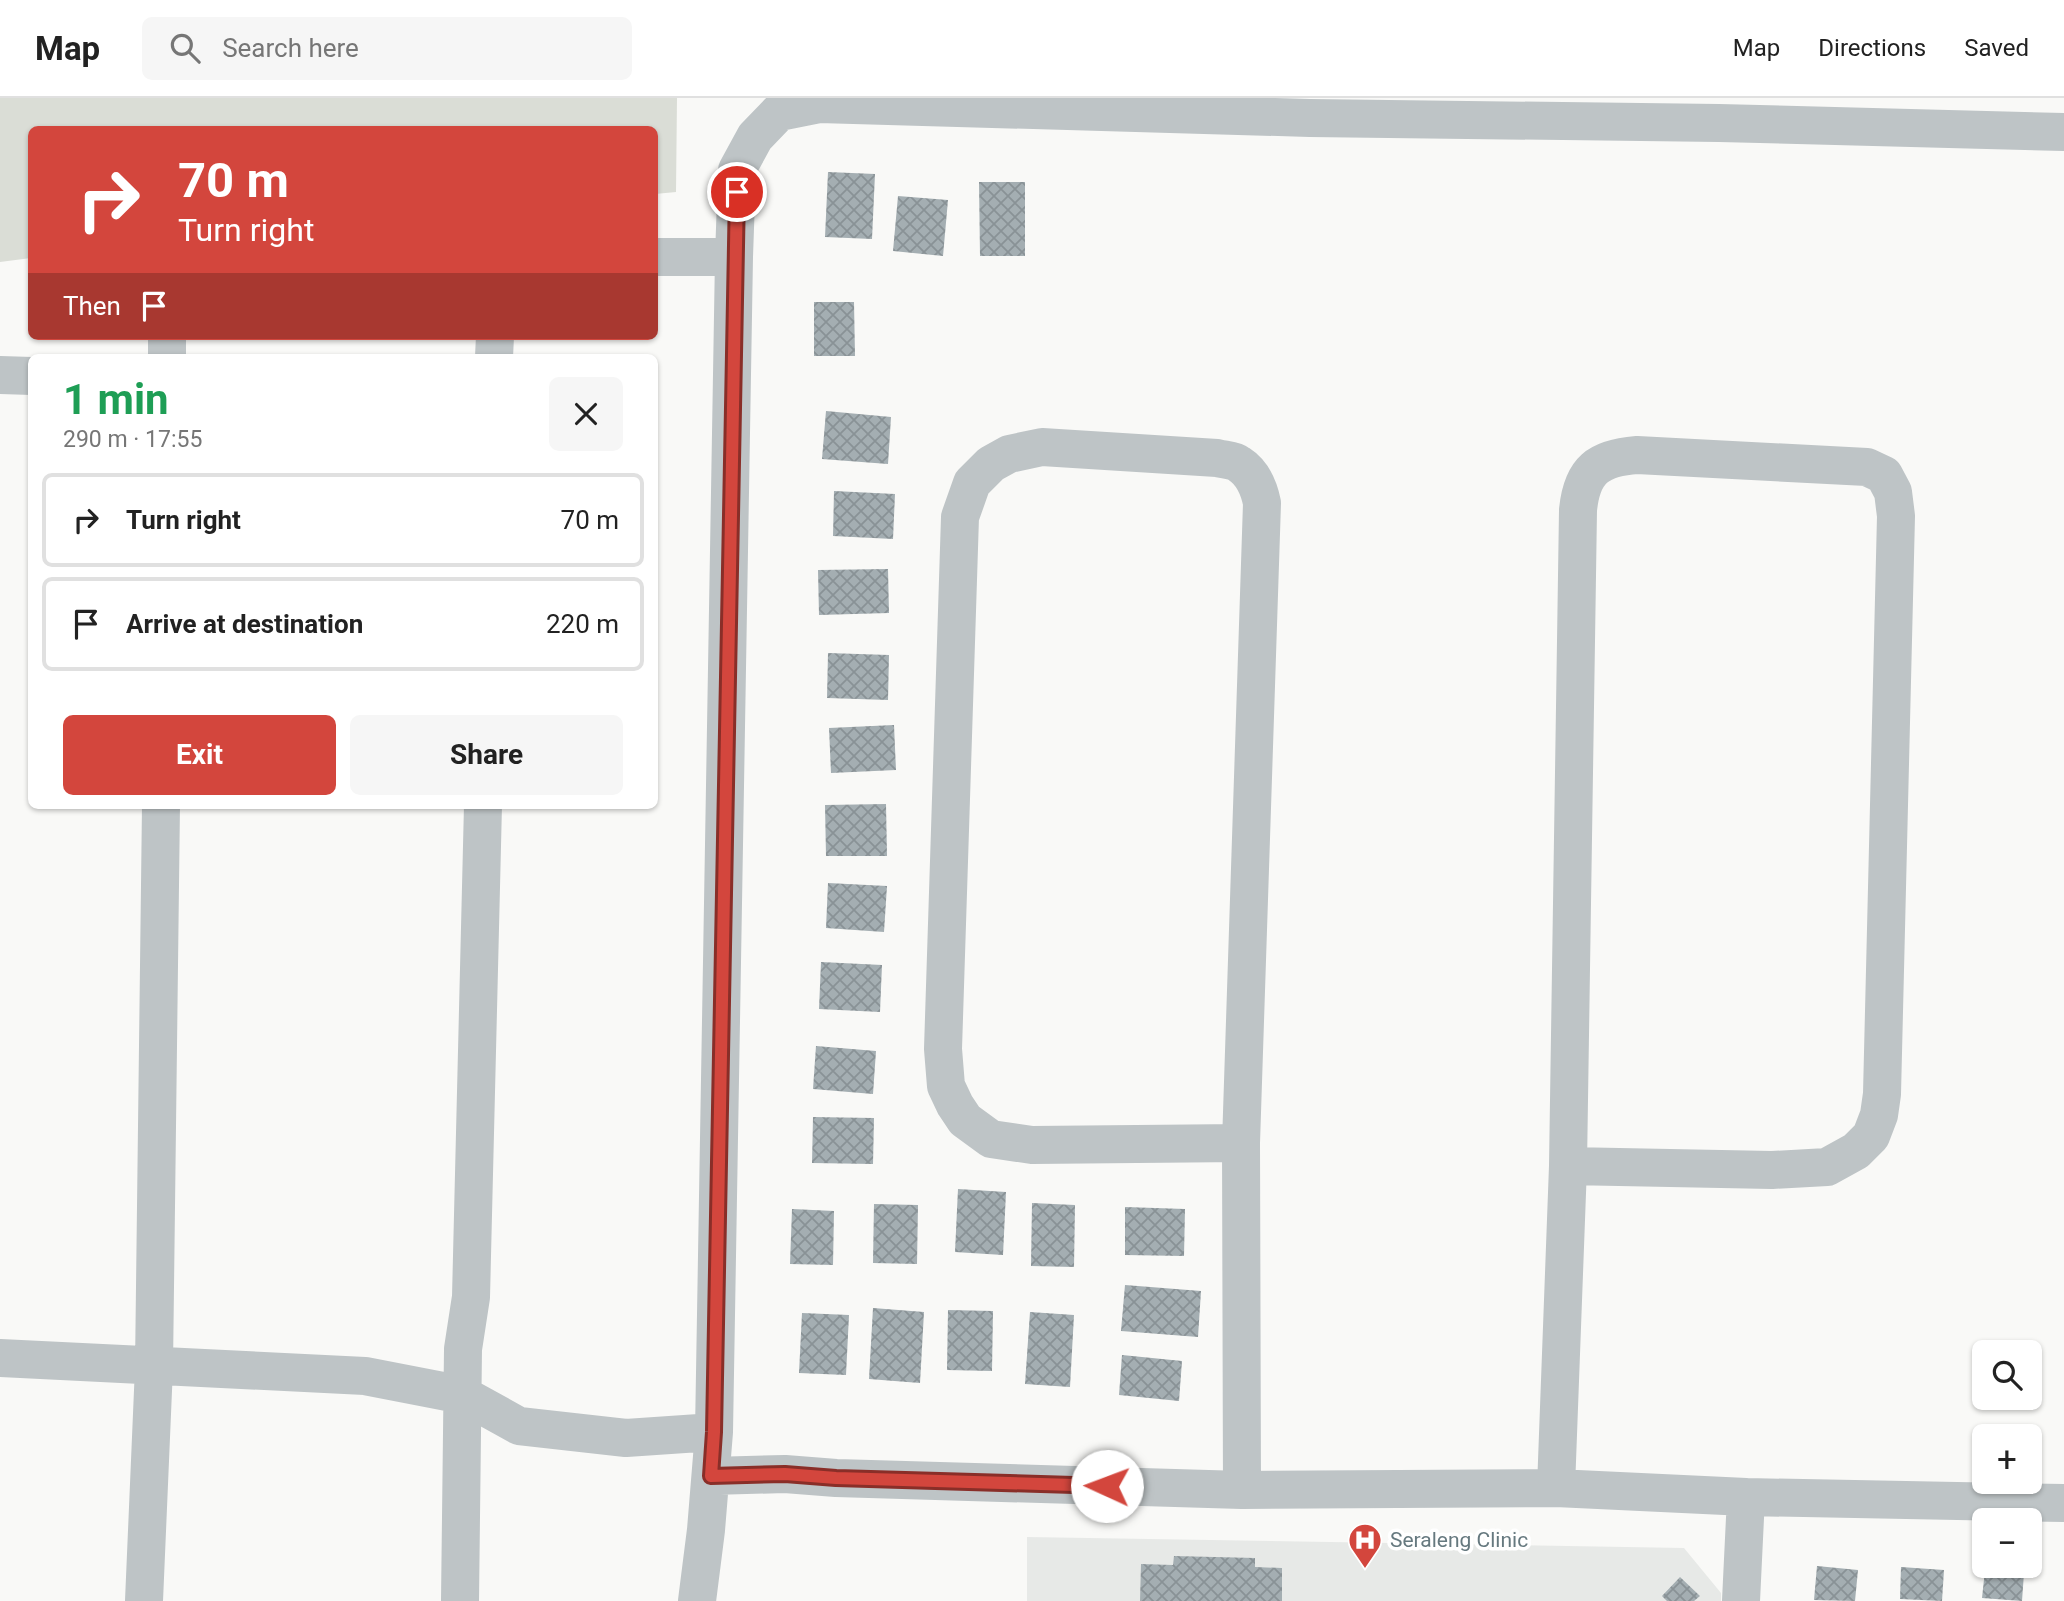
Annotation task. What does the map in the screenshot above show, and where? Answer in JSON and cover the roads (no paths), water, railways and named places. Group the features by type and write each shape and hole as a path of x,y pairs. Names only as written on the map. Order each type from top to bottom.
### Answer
{"street":[{"path":"697,1601 714,1432 737,170 755,136 779,112 819,104 1310,118 1718,122 2064,132"},
{"path":"658,257 734,257"},
{"path":"0,375 28,376"},
{"path":"1241,1143 1032,1145 991,1139 965,1120 954,1105 946,1086 943,1049 960,517 972,483 991,464 1009,454 1042,447 1217,458 1238,463 1260,491 1262,503 1241,1143 1242,1490"},
{"path":"1556,1488 1568,1166 1577,510 1580,489 1600,464 1615,457 1637,455 1867,467 1884,475 1893,492 1896,516 1882,1094 1871,1136 1856,1151 1827,1167 1772,1170 1568,1166"},
{"path":"144,1601 154,1367 161,809"},
{"path":"460,1601 463,1349 471,1297 483,809"},
{"path":"0,1358 365,1376 463,1395 519,1426 626,1438 714,1432"},
{"path":"711,1476 785,1474 1242,1490 1556,1488 1746,1497 2064,1503"},
{"path":"1741,1601 1746,1497"}],"place":[{"name":"Seraleng Clinic","path":"1365,1570"}]}
